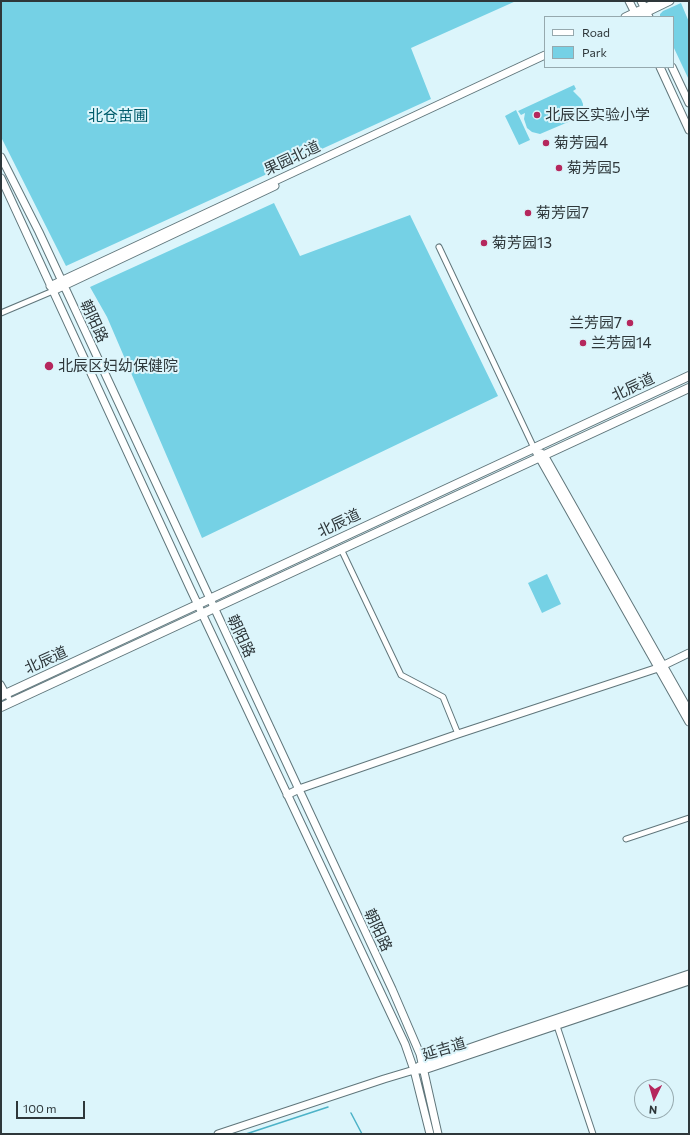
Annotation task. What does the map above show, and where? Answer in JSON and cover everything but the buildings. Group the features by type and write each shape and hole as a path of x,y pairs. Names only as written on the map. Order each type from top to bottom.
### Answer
{"main road":[{"path":"629,1 636,16 659,1"},
{"path":"645,10 670,1"},
{"name":"果园北道","path":"62,283 544,54"},
{"name":"果园北道","path":"51,288 544,60"},
{"path":"660,68 689,130"},
{"path":"672,68 689,103"},
{"name":"朝阳路","path":"1,157 39,232 395,996 416,1043 438,1134"},
{"name":"朝阳路","path":"1,178 202,614 409,1054 430,1134"},
{"name":"北辰道","path":"3,694 689,376"},
{"name":"北辰道","path":"7,704 689,388"},
{"path":"534,448 542,456 661,667 689,722"},
{"path":"287,795 299,789 458,734 661,667 689,653"},
{"path":"661,667 689,711"},
{"name":"延吉道","path":"414,1070 689,974"},
{"name":"延吉道","path":"423,1067 557,1026 689,982"},
{"path":"218,1134 414,1070"}],"street":[{"path":"439,247 534,448"},
{"path":"1,313 51,288"},
{"path":"341,549 401,676 443,698 458,734"},
{"path":"1,684 7,704"},
{"path":"626,839 689,818"},
{"path":"557,1026 593,1134"}],"green space":[{"name":"北仓苗圃","path":"1,1 516,1 411,48 431,99 66,266 1,137"},
{"path":"681,3 689,22 689,80 674,48 674,16 660,16 663,11"},
{"path":"574,85 576,89 573,91 581,99 583,104 583,112 580,117 540,134 532,132 527,128 524,119 525,113 521,115 518,111"},
{"path":"516,110 530,140 519,145 505,116"},
{"path":"274,203 300,256 410,215 498,396 202,538 107,317 90,287"},
{"path":"547,574 561,604 542,613 528,583"}],"waterway":[{"path":"246,1134 328,1107"},
{"path":"351,1113 362,1134"}],"place":[{"name":"北辰区实验小学","path":"537,115"},
{"name":"菊芳园4","path":"546,143"},
{"name":"菊芳园5","path":"559,168"},
{"name":"菊芳园7","path":"528,213"},
{"name":"菊芳园13","path":"484,243"},
{"name":"兰芳园7","path":"630,323"},
{"name":"兰芳园14","path":"583,343"},
{"name":"北辰区妇幼保健院","path":"49,366"}]}
